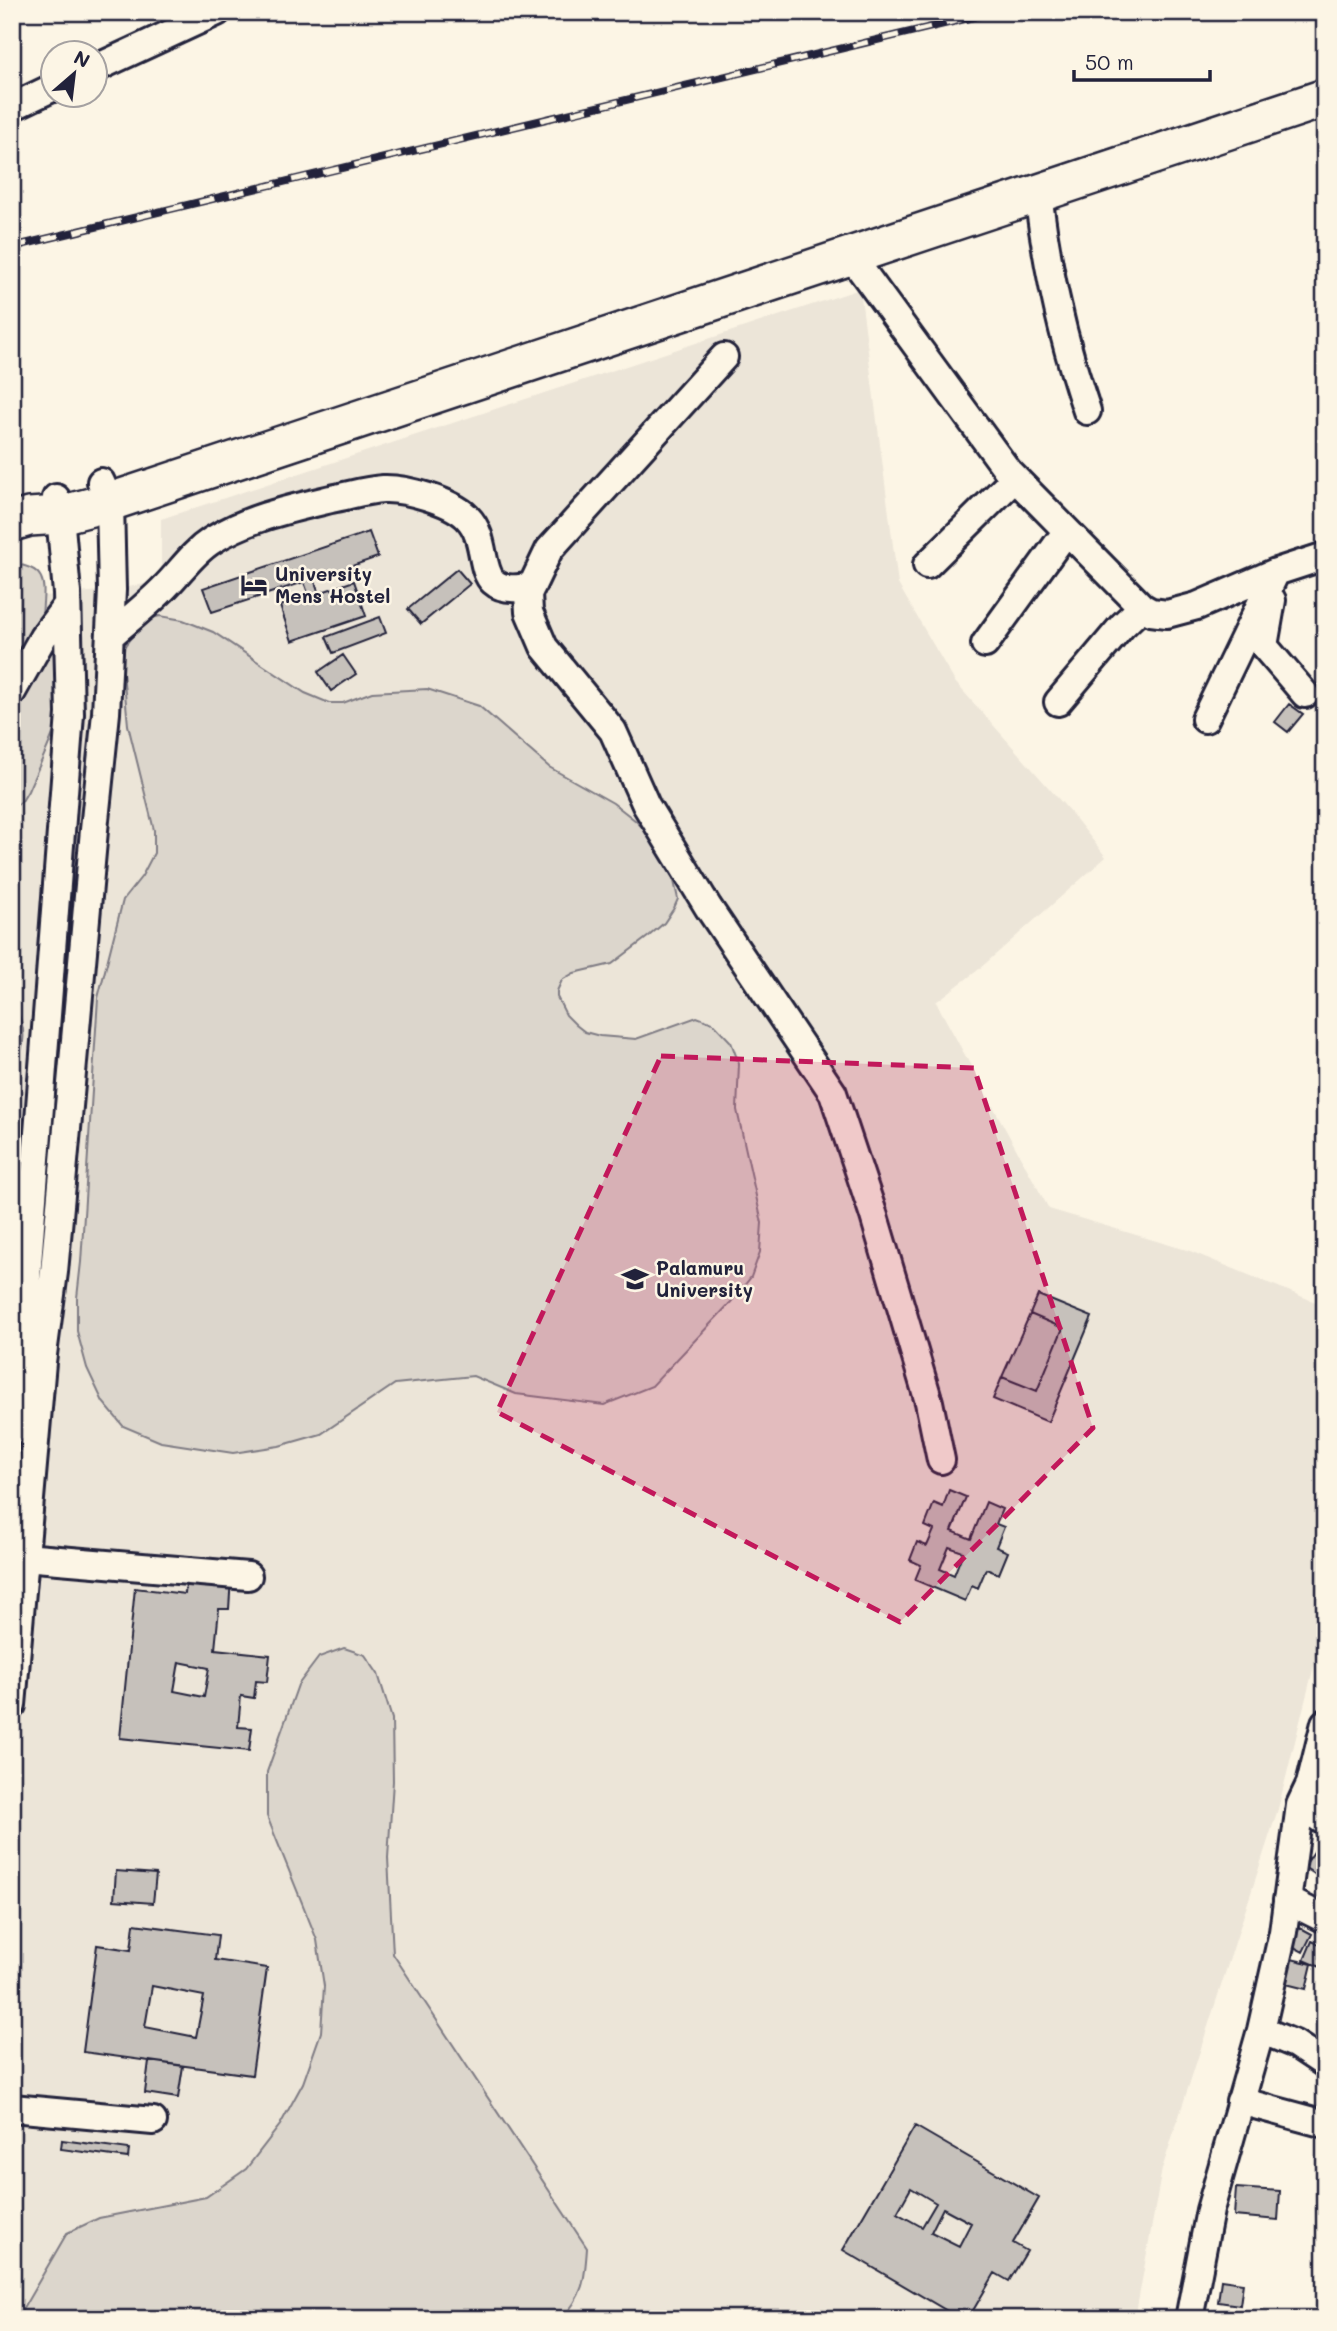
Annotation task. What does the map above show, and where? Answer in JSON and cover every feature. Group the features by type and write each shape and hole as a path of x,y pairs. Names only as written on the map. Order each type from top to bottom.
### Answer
{"highway":[{"path":"106,492 766,259 1218,111 1325,72"},
{"path":"39,513 851,256 1325,97"}],"street":[{"path":"108,63 217,12"},
{"path":"12,107 38,95"},
{"path":"1038,194 1046,254 1077,383 1087,411"},
{"path":"851,256 1015,478 1142,607 1152,612 1167,614 1197,606 1276,572 1325,556"},
{"path":"723,357 549,550 528,594 529,612 544,647 613,731 646,805 708,906 833,1093 914,1349 941,1460"},
{"path":"927,565 1015,478"},
{"path":"110,636 163,590 189,559 229,531 271,513 369,491 401,490 450,506 467,517 476,531 482,544 486,574 490,580 517,589 532,586"},
{"path":"12,1705 19,1557 54,1272 106,713 112,590 106,492"},
{"path":"12,1431 26,1290 70,714 67,593 39,513"},
{"path":"985,644 1066,532"},
{"path":"1276,572 1264,646 1306,694"},
{"path":"1205,719 1276,572"},
{"path":"12,692 43,637 66,606"},
{"path":"1058,702 1122,626 1142,607"},
{"path":"60,827 94,830"},
{"path":"19,1557 248,1576"},
{"path":"1189,2319 1210,2210 1261,2030 1283,1932 1300,1805 1310,1784 1323,1732"},
{"path":"1300,1805 1325,1822"},
{"path":"1287,1900 1325,1919"},
{"path":"1261,2030 1295,2044 1325,2064"},
{"path":"1240,2101 1325,2124"},
{"path":"12,2108 153,2121"}],"highlighted area":[{"path":"661,1056 974,1068 1093,1428 900,1622 497,1412"}],"shaded area":[{"name":"Palamuru University","path":"860,289 898,584 955,682 1072,814 1106,857 978,970 936,1002 1049,1209 1190,1251 1325,1306 1325,1622 1278,1809 1162,2169 1135,2319 12,2319 12,603 44,596 112,590 161,581 161,519"},
{"path":"13,564 27,567 41,578 43,630 62,668 64,689 53,734 28,791 17,805 12,805"},
{"path":"160,616 183,620 213,632 305,693 329,703 343,703 372,692 427,689 479,706 549,767 613,803 636,821 670,863 678,899 664,923 612,964 574,973 562,980 557,991 557,997 566,1015 585,1032 600,1036 636,1039 697,1017 713,1023 731,1042 739,1064 737,1110 762,1223 760,1252 751,1277 731,1302 652,1386 604,1405 516,1394 473,1376 395,1384 321,1434 279,1446 233,1453 161,1442 123,1426 103,1402 87,1368 77,1331 98,998 123,900 142,876 154,853 154,830 128,725 122,661 124,647 144,620"},
{"path":"12,1002 22,1022 23,1040 12,1079"},
{"path":"344,1648 365,1655 378,1674 392,1719 393,1781 388,1858 393,1954 587,2248 584,2278 579,2294 561,2319 17,2319 67,2233 99,2218 206,2197 246,2169 280,2125 303,2083 321,2032 324,1986 317,1940 267,1816 267,1772 298,1685 319,1657"}],"building":[{"name":"University Mens Hostel","path":"369,532 378,557 314,579 319,593 354,581 366,616 292,641 280,606 309,596 304,582 212,612 203,588"},
{"path":"457,569 470,584 421,624 408,609"},
{"path":"380,617 386,633 333,653 326,637"},
{"path":"343,655 356,674 331,691 318,672"},
{"path":"1289,704 1303,714 1288,732 1275,722"},
{"path":"1038,1295 1092,1317 1048,1422 993,1399 1002,1377 1037,1391 1063,1328 1030,1314"},
{"path":"1030,1314 1063,1328 1037,1391 1002,1377"},
{"path":"949,1490 966,1497 952,1531 971,1539 986,1502 1002,1509 996,1524 1004,1527 996,1547 1008,1552 999,1574 986,1569 978,1588 972,1585 965,1601 915,1580 921,1565 910,1560 917,1542 927,1546 934,1530 925,1526 934,1503 943,1507","holes":["949,1547 963,1552 954,1575 940,1569"]},
{"path":"187,1574 231,1578 229,1609 219,1609 215,1649 270,1655 267,1682 256,1681 254,1698 241,1696 238,1727 252,1728 249,1751 120,1738 135,1588 185,1594","holes":["179,1662 209,1668 204,1697 174,1691"]},
{"path":"1315,1850 1325,1856 1325,1881 1304,1867"},
{"path":"116,1871 156,1874 153,1903 114,1900"},
{"path":"134,1924 218,1935 215,1960 267,1968 252,2075 83,2052 97,1945 131,1950","holes":["152,1986 204,1996 196,2037 145,2027"]},
{"path":"1299,1927 1312,1934 1303,1952 1290,1945"},
{"path":"1312,1941 1325,1947 1325,1969 1304,1960"},
{"path":"1283,1957 1312,1964 1306,1989 1278,1982"},
{"path":"149,2061 183,2066 178,2098 145,2093"},
{"path":"915,2126 1039,2198 1013,2243 1027,2251 1009,2281 995,2273 968,2319 961,2319 843,2250","holes":["911,2188 936,2203 922,2227 897,2213","943,2208 971,2223 959,2246 931,2232"]},
{"path":"62,2140 129,2149 128,2158 61,2149"},
{"path":"1236,2188 1280,2191 1278,2220 1234,2216"},
{"path":"1221,2280 1243,2283 1240,2305 1218,2302"}],"railway":[{"path":"12,247 994,12"}],"place":[{"name":"University Mens Hostel","path":"254,585"},
{"name":"Palamuru University","path":"635,1279"}]}
